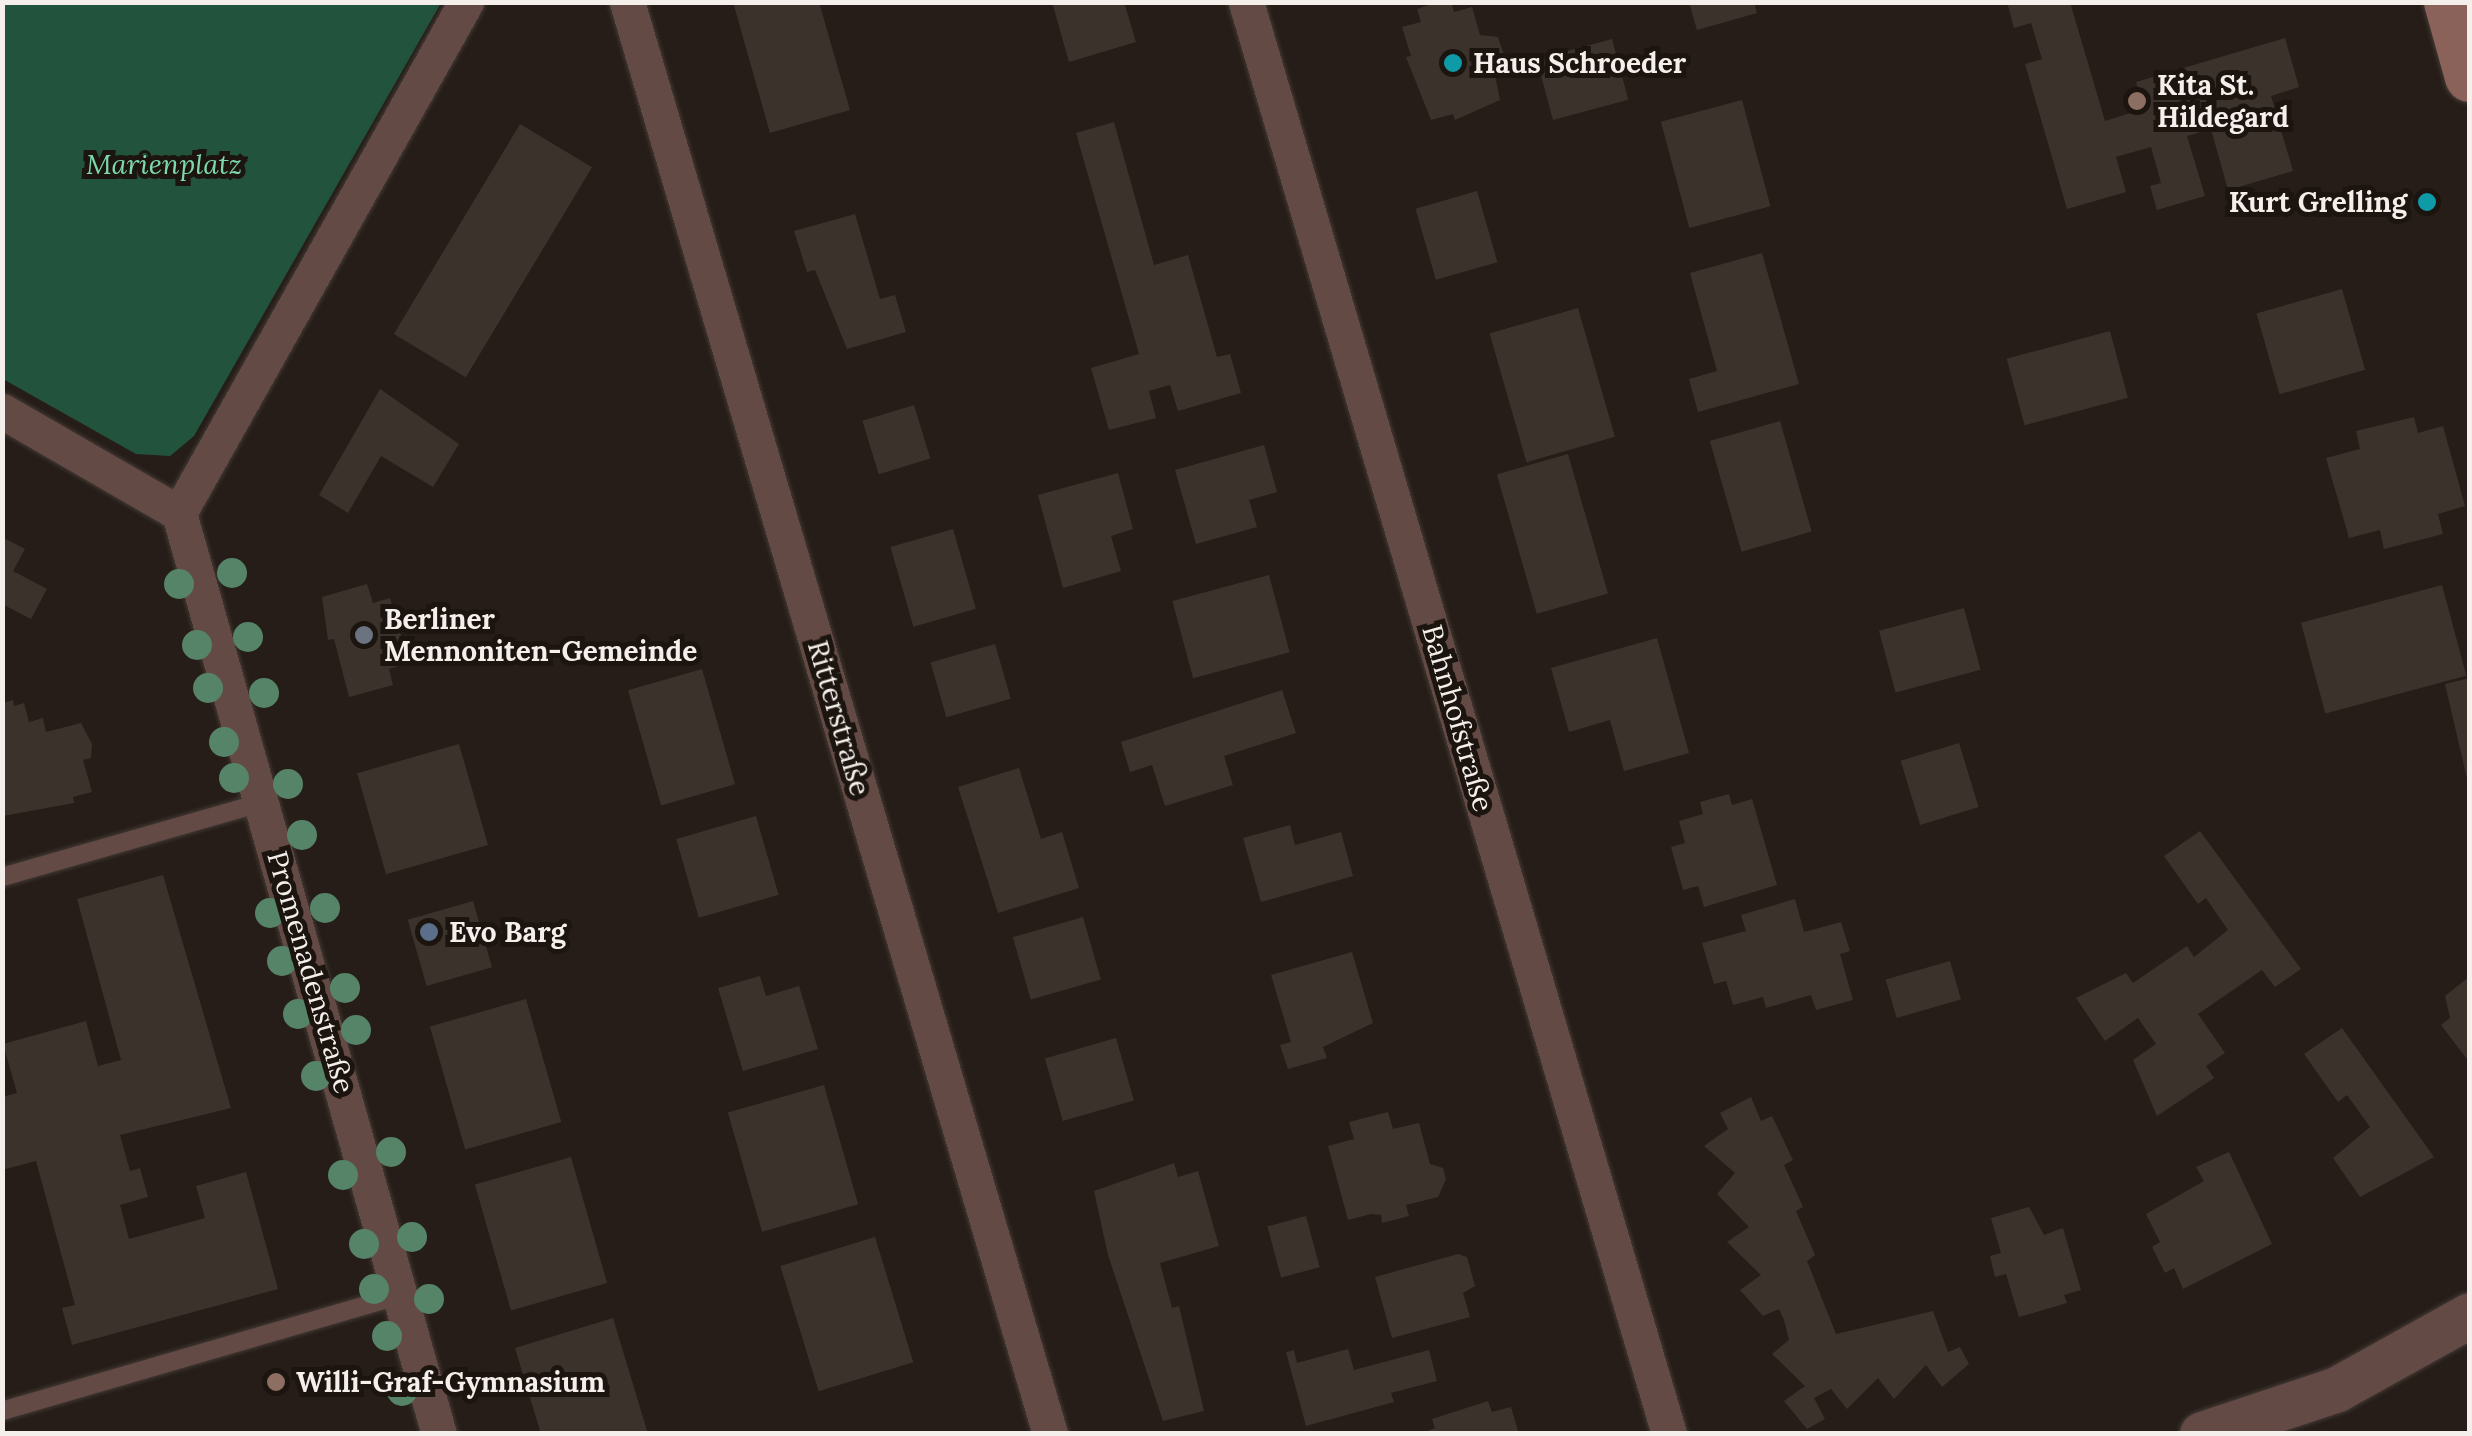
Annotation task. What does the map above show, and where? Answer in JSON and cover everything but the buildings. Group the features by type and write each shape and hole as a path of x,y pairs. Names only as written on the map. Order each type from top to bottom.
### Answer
{"main road":[{"path":"2449,2 2470,76"}],"street":[{"path":"2,411 179,513 466,2"},
{"name":"Ritterstraße","path":"627,2 1050,1434"},
{"name":"Bahnhofstraße","path":"1246,2 1669,1434"},
{"name":"Promenadenstraße","path":"179,513 264,802 438,1434"},
{"path":"2202,1434 2277,1424 2470,1315"}],"lane":[{"path":"2,877 264,802"},
{"path":"2,1411 400,1295"}],"green space":[{"name":"Marienplatz","path":"3,2 441,3 194,436 170,456 136,454 3,379"}],"place":[{"name":"Haus Schroeder","path":"1453,63"},
{"name":"Kita St. Hildegard","path":"2137,101"},
{"name":"Kurt Grelling","path":"2427,202"},
{"name":"Berliner Mennoniten-Gemeinde","path":"364,635"},
{"name":"Evo Barg","path":"429,932"},
{"name":"Willi-Graf-Gymnasium","path":"276,1382"}]}
